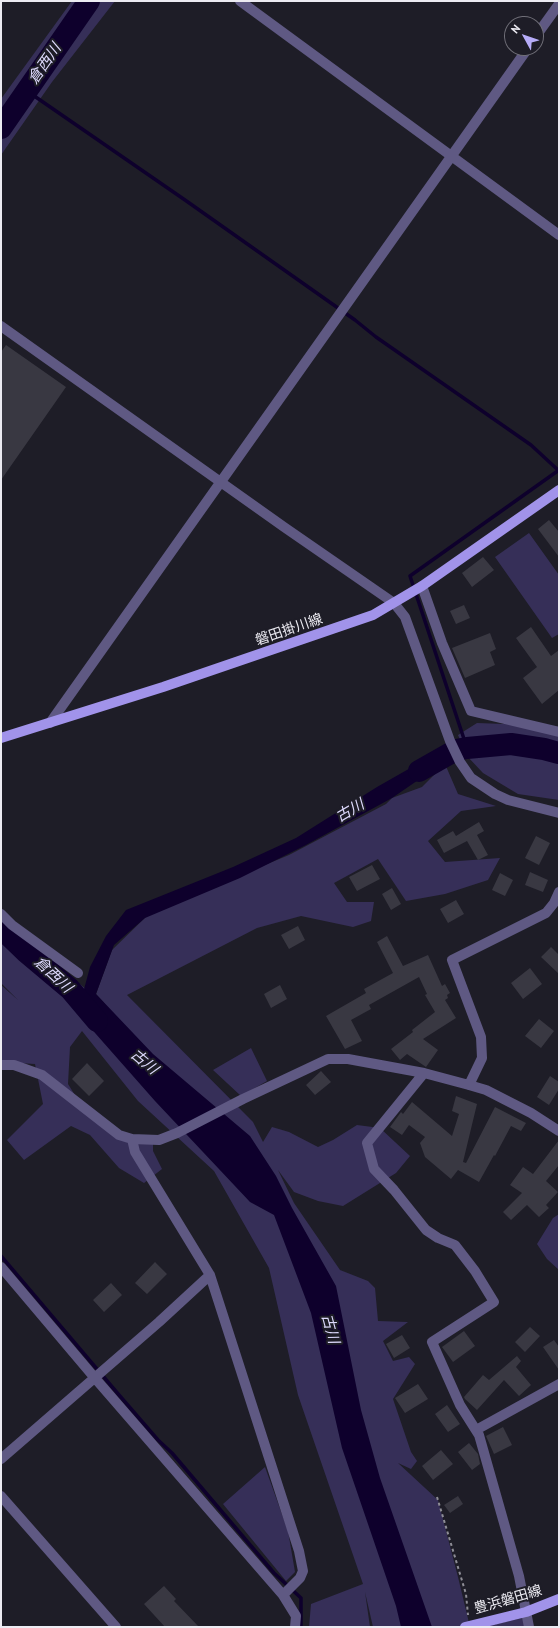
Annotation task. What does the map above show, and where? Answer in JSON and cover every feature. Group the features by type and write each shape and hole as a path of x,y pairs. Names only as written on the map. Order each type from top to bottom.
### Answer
{"main road":[{"name":"磐田掛川線","path":"1,738 163,687 287,646 373,615 422,586 559,490"},
{"name":"豊浜磐田線","path":"468,1627 526,1612 559,1599"}],"street":[{"path":"240,1 559,235"},
{"path":"544,25 559,4"},
{"path":"50,723 522,56"},
{"path":"1,326 394,603 405,617 450,741 460,762 471,778 495,794 508,800 559,813"},
{"path":"422,586 442,643 471,711 559,732"},
{"path":"470,1085 482,1058 481,1038 452,960 546,913 554,903 559,892"},
{"path":"1,914 12,925 78,973"},
{"path":"1,1065 14,1065 42,1075 109,1128 119,1135 132,1139 159,1140 328,1059 348,1059 424,1073 470,1085 486,1090 531,1113 559,1130"},
{"path":"424,1073 367,1143 374,1169 394,1190 426,1230 438,1238 455,1245 475,1271 494,1302 432,1342 460,1405 476,1430 481,1443 519,1576 529,1627"},
{"path":"132,1139 135,1152 210,1275 298,1551 303,1571 300,1578 283,1595"},
{"path":"1,1267 283,1595 296,1616 294,1627"},
{"path":"1,1459 159,1322 210,1275"},
{"path":"476,1430 559,1384"},
{"path":"1,1496 116,1627"}],"path":[{"path":"437,1497 466,1594 468,1627"}],"shaded area":[{"path":"72,1 115,1 52,82 1,155 1,99"},
{"path":"529,533 559,575 559,634 552,638 495,557"},
{"path":"477,723 531,725 559,733 559,800 518,794 483,773 467,756 458,735"},
{"path":"445,764 458,794 496,806 461,811 428,841 445,862 500,858 488,880 445,894 406,901 378,859 334,883 347,902 374,902 371,921 353,927 301,916 257,928 127,995 253,1122 263,1142 272,1127 289,1132 318,1147 333,1140 357,1125 380,1128 410,1156 396,1173 343,1206 318,1201 294,1192 278,1170 294,1203 340,1270 368,1281 375,1288 378,1321 408,1322 383,1341 393,1361 409,1357 415,1364 393,1399 411,1452 417,1461 411,1469 398,1463 438,1500 470,1627 373,1627 365,1592 370,1627 309,1627 311,1604 363,1584 298,1395 269,1268 214,1171 138,1101 82,1031 70,1047 68,1084 83,1108 125,1136 153,1144 153,1151 162,1169 144,1183 119,1168 90,1135 71,1126 24,1160 7,1140 43,1104 35,1064 1,1062 1,985 18,1000 1,983 1,921 106,1005 96,994 112,950 151,912 289,855 386,804 392,798 422,787"},
{"path":"251,1048 267,1081 241,1096 213,1070"},
{"path":"559,1214 559,1270 547,1259 537,1244 553,1218"},
{"path":"265,1467 288,1531 295,1572 286,1581 223,1504"},
{"path":"527,1617 529,1627 483,1627"}],"water":[{"path":"442,750 446,761 392,798 306,845 240,878 145,918 114,945 96,994 153,1054 250,1136 276,1176 292,1208 336,1286 361,1410 380,1478 432,1627 401,1627 396,1606 342,1448 311,1313 274,1215 250,1202 155,1101 88,1025 73,1001 83,993 90,967 106,936 126,910 233,867 296,838 377,787"}],"building":[{"path":"6,345 66,387 1,480 1,352"},
{"path":"549,520 559,532 559,557 538,529"},
{"path":"483,557 494,570 472,587 462,573"},
{"path":"464,605 470,618 456,624 450,611"},
{"path":"531,627 551,656 559,650 559,690 542,704 523,678 537,667 516,638"},
{"path":"490,633 496,649 490,652 495,665 465,678 452,648"},
{"path":"479,822 484,831 477,835 488,855 478,860 467,841 444,853 437,840 453,831 456,836"},
{"path":"536,836 550,843 539,865 525,858"},
{"path":"372,865 380,879 357,891 349,877"},
{"path":"530,872 548,880 543,892 525,885"},
{"path":"500,873 513,880 505,896 492,890"},
{"path":"392,888 401,904 391,910 382,894"},
{"path":"456,900 464,914 448,923 440,909"},
{"path":"298,926 305,940 289,949 281,935"},
{"path":"387,936 403,966 428,955 442,986 445,984 450,993 447,995 448,998 445,1000 456,1018 423,1039 438,1050 426,1067 407,1054 400,1060 391,1049 435,1012 425,995 427,994 419,977 369,1005 371,1009 351,1020 362,1041 345,1049 326,1016 366,993 364,989 393,973 377,942"},
{"path":"551,947 559,955 559,974 541,957"},
{"path":"530,968 542,984 523,999 511,983"},
{"path":"280,985 287,999 271,1008 264,994"},
{"path":"539,1019 554,1031 541,1048 525,1036"},
{"path":"87,1063 104,1081 89,1096 72,1079"},
{"path":"321,1071 331,1082 315,1095 306,1085"},
{"path":"550,1076 559,1082 559,1089 549,1105 537,1097"},
{"path":"456,1096 477,1104 463,1162 466,1163 495,1107 526,1123 521,1131 511,1126 479,1182 458,1170 451,1179 425,1157 420,1143 425,1137 409,1125 402,1135 390,1127 401,1112 403,1114 412,1102 452,1136 459,1114 452,1111"},
{"path":"559,1140 559,1165 546,1181 558,1192 546,1205 549,1208 539,1217 527,1205 511,1220 503,1212 522,1193 510,1185 523,1167 533,1174"},
{"path":"155,1262 167,1274 147,1294 135,1283"},
{"path":"111,1283 122,1295 104,1312 93,1300"},
{"path":"530,1327 540,1336 525,1352 515,1342"},
{"path":"464,1331 475,1346 453,1362 442,1347"},
{"path":"402,1335 410,1348 394,1358 386,1344"},
{"path":"554,1340 559,1347 559,1370 543,1347"},
{"path":"517,1356 521,1361 516,1367 531,1385 519,1396 504,1380 477,1410 465,1399 464,1397 483,1375 489,1380"},
{"path":"418,1384 428,1399 405,1413 395,1398"},
{"path":"447,1405 460,1424 448,1432 435,1414"},
{"path":"503,1427 512,1445 494,1454 486,1436"},
{"path":"469,1443 478,1454 480,1464 472,1470 458,1452"},
{"path":"441,1450 453,1464 433,1480 422,1466"},
{"path":"458,1496 463,1504 450,1513 444,1505"},
{"path":"164,1586 176,1599 174,1601 199,1627 165,1627 144,1604"}],"waterway":[{"name":"倉西川","path":"1,128 89,1"},
{"path":"27,91 185,200 355,320 376,337 531,445 558,470"},
{"path":"467,748 410,576 559,470"},
{"name":"古川","path":"419,771 456,750 467,748 511,744 559,753"},
{"name":"倉西川","path":"1,928 26,952 70,989 97,1021"},
{"path":"1,1256 119,1395 158,1440 172,1453 274,1573 301,1598 301,1627"}]}
